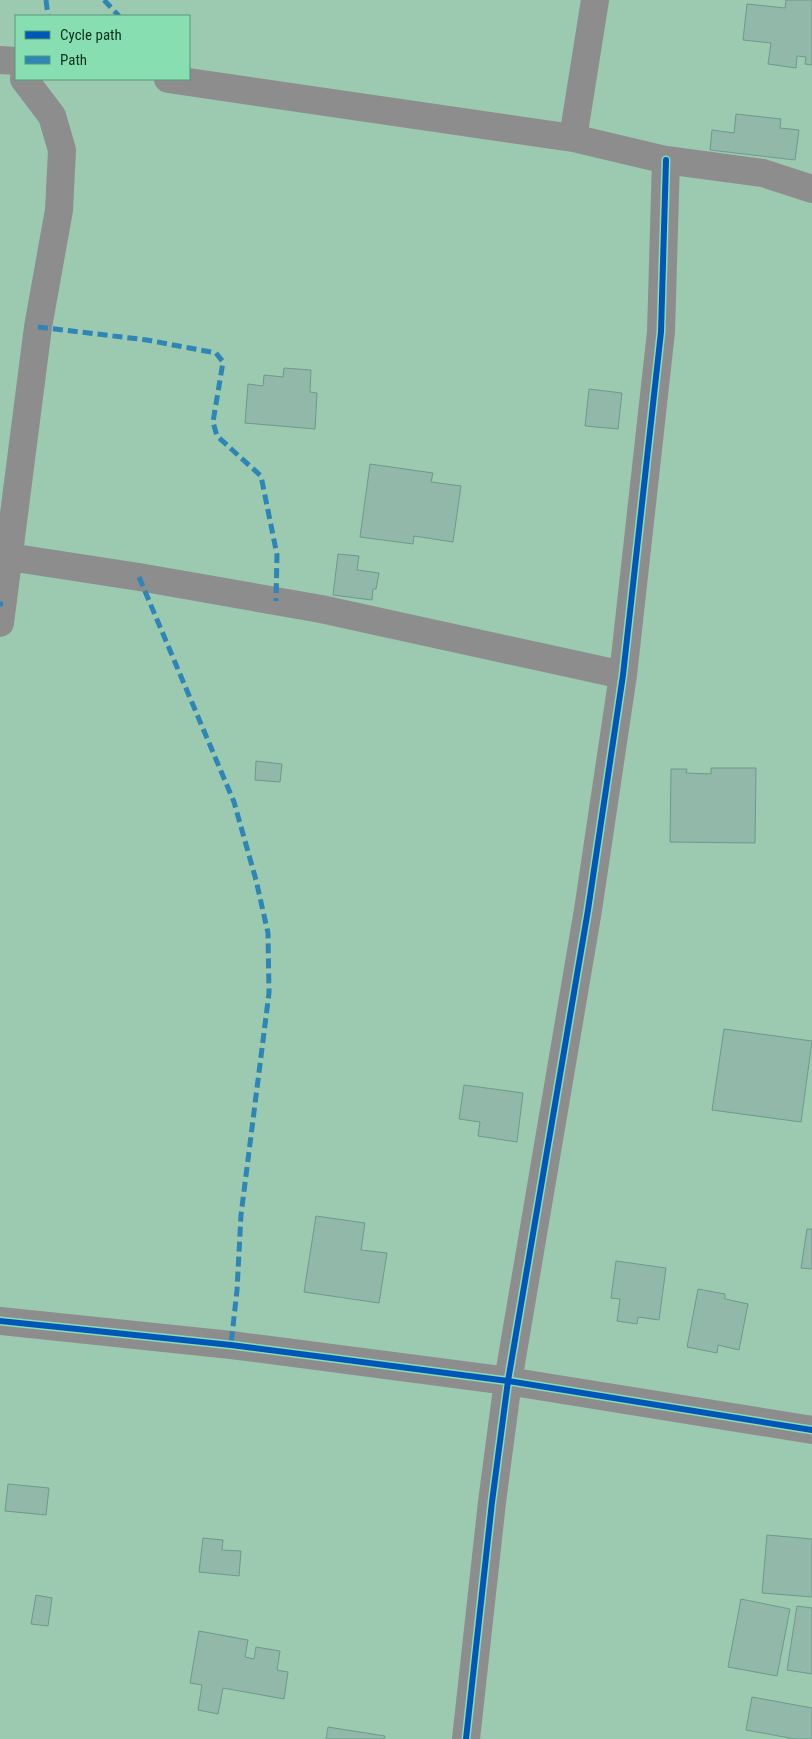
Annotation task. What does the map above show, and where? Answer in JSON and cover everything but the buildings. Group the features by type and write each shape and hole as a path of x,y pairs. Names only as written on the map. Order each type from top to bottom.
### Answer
{"street":[{"path":"573,138 595,0"},
{"path":"0,623 38,327 59,210 62,150 52,116 24,80"},
{"path":"176,80 573,138 666,160 762,173 812,189"},
{"path":"466,1739 492,1502 508,1381 588,910 623,675 661,332 666,160"},
{"path":"9,557 139,577 321,609 623,675"},
{"path":"0,1321 231,1345 508,1381 812,1430"}],"marked path":[{"path":"46,0 48,15"},
{"path":"104,0 118,15"},
{"path":"38,327 147,340 216,353 223,362 213,422 217,436 261,476 277,555 276,601"},
{"path":"139,577 234,802 256,880 268,933 269,993 241,1215 237,1290 231,1345"}],"cycle path":[{"path":"466,1739 492,1502 508,1381 588,910 623,675 661,332 666,160"},
{"path":"0,1321 231,1345 508,1381 812,1430"}]}
